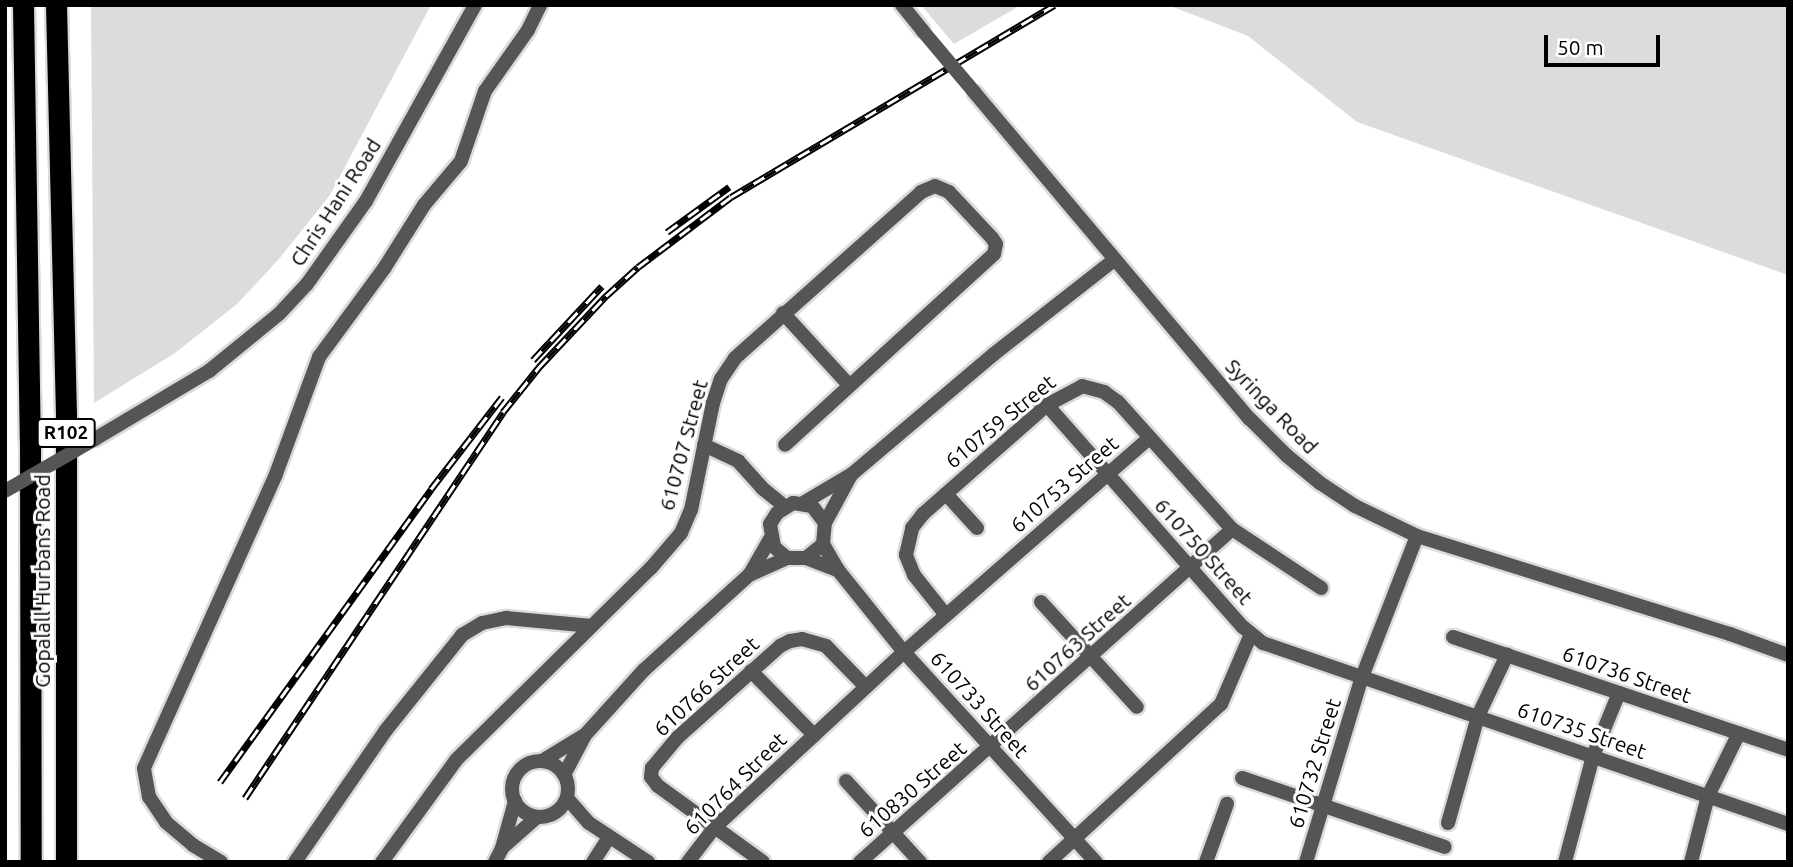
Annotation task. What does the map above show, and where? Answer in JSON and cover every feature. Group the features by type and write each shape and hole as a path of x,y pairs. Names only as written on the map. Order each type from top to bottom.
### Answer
{"highway":[{"name":"Gopalall Hurbans Road","path":"23,5 30,440 31,862"},
{"name":"Gopalall Hurbans Road","path":"57,5 66,416 66,862"}],"street":[{"name":"Chris Hani Road","path":"5,491 209,371 279,314 307,284 366,201 475,5"},
{"path":"221,862 193,845 166,822 149,797 144,768 276,474 319,357 385,267 417,214 461,160 485,90 528,30 540,5"},
{"name":"Syringa Road","path":"902,5 1250,419 1286,455 1355,506 1417,536 1788,654"},
{"name":"610707 Street","path":"382,862 456,760 651,568 681,533 691,510 721,379 735,358 921,192 935,186 949,192 992,238 996,244 994,254 848,384"},
{"path":"704,445 738,461 762,488 784,506 803,503 852,474 994,355 1114,260"},
{"path":"783,313 848,384 785,445"},
{"name":"610759 Street","path":"945,614 914,575 906,555 912,527 1047,405 1072,388 1092,387 1118,402 1148,439 1232,529 1321,588"},
{"name":"610750 Street","path":"1047,405 1251,634 1281,650 1362,677"},
{"name":"610753 Street","path":"904,652 1148,439"},
{"path":"806,558 823,544 825,523 852,474"},
{"path":"762,488 770,532 780,553 787,558"},
{"path":"946,494 977,528"},
{"path":"803,503 820,514 825,523"},
{"path":"749,575 784,506"},
{"name":"610763 Street","path":"991,747 1232,529"},
{"name":"610732 Street","path":"1306,862 1362,677 1417,536"},
{"name":"610733 Street","path":"823,544 838,570 904,652 1097,862"},
{"path":"564,775 585,735 644,670 749,575 787,558 806,558 838,570"},
{"path":"1041,602 1137,707"},
{"path":"295,862 386,730 462,635 482,623 506,618 592,625"},
{"path":"1049,862 1221,704 1251,634"},
{"name":"610736 Street","path":"1453,637 1788,750"},
{"name":"610766 Street","path":"715,827 658,786 651,773 678,737 780,646 802,639 826,646 836,653 866,687"},
{"name":"610764 Street","path":"688,862 715,827 904,652"},
{"path":"1448,822 1478,716 1507,655"},
{"path":"751,671 814,735"},
{"name":"610735 Street","path":"1362,677 1788,824"},
{"path":"1565,862 1593,756 1619,693"},
{"path":"1691,862 1708,796 1739,733"},
{"path":"495,862 502,848 515,802 515,777 526,765 542,761 585,735"},
{"name":"610830 Street","path":"860,862 991,747"},
{"path":"542,761 555,765 564,775 567,798 589,823 648,862"},
{"path":"1242,778 1444,847"},
{"path":"846,780 920,862"},
{"path":"555,813 567,798"},
{"path":"515,802 524,812 537,817"},
{"path":"1206,862 1227,804"},
{"path":"502,848 537,817 555,813 589,823"},
{"path":"715,827 763,862"},
{"path":"593,862 609,837"}],"shaded area":[{"path":"91,5 431,5 330,195 279,259 237,304 175,353 94,403"},
{"path":"921,5 1021,5 954,44"},
{"path":"1168,5 1788,5 1788,275 1357,122 1248,36"}],"railway":[{"path":"245,798 503,412 539,367 606,296 638,267 731,197 1054,5"},
{"path":"667,232 729,187"},
{"path":"533,360 602,286"},
{"path":"220,782 431,489 502,397"}]}
